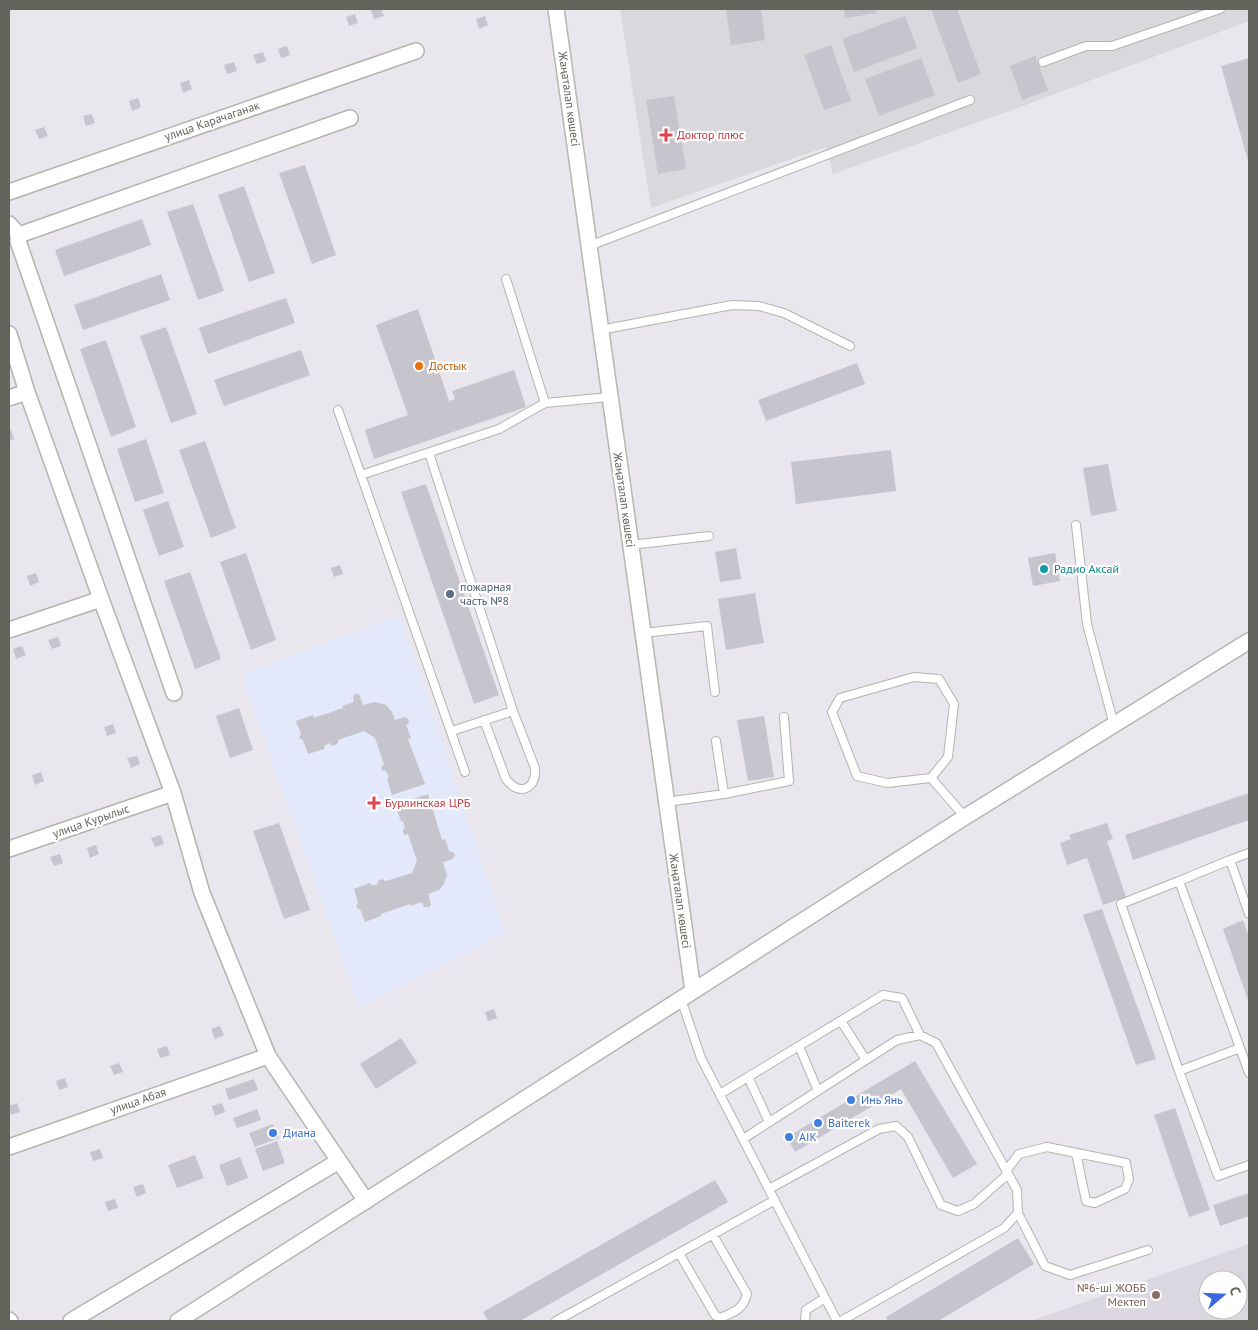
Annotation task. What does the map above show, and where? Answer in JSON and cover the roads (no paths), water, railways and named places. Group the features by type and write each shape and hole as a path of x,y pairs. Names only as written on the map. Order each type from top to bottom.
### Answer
{"street":[{"name":"Жаңаталап көшесі","path":"556,9 666,802 687,995"},
{"name":"улица Карачаганак","path":"9,192 416,50"},
{"path":"174,693 14,230 350,118"},
{"path":"9,334 27,392 173,793 202,893 268,1056 366,1201"},
{"path":"9,398 27,392"},
{"path":"9,630 101,599"},
{"path":"178,1321 965,817 1249,641"},
{"name":"улица Курылыс","path":"9,848 173,793"},
{"name":"улица Абая","path":"9,1147 268,1056"},
{"path":"71,1321 339,1161"}],"lane":[{"path":"1043,62 1086,46 1112,46 1220,9"},
{"path":"589,246 970,100"},
{"path":"506,278 545,403"},
{"path":"600,330 732,306 759,306 784,313 850,346"},
{"path":"361,475 499,429 545,403 609,397"},
{"path":"338,410 466,772"},
{"path":"429,453 513,710 534,768 536,776 531,784 519,790 511,786 506,779 484,720"},
{"path":"1076,525 1087,624 1114,725"},
{"path":"631,545 709,536"},
{"path":"643,633 707,626 715,692"},
{"path":"914,677 939,679 954,704 948,757 932,778 887,783 857,776 832,712 840,698 914,677"},
{"path":"452,731 513,710"},
{"path":"666,802 724,794 789,780 784,717"},
{"path":"716,741 724,794"},
{"path":"932,778 965,817"},
{"path":"1249,853 1121,904 1218,1176 1249,1165"},
{"path":"1230,860 1249,914"},
{"path":"1179,881 1249,1073"},
{"path":"687,995 701,1058 837,1321"},
{"path":"720,1094 883,995 902,998 920,1035 936,1043 1017,1190 1018,1213 1045,1266 1070,1274 1148,1250"},
{"path":"841,1021 866,1060"},
{"path":"743,1139 897,1040 920,1035"},
{"path":"799,1046 818,1091"},
{"path":"1179,1071 1240,1048"},
{"path":"748,1077 769,1122"},
{"path":"769,1189 879,1129 896,1126 908,1137 941,1205 958,1211 974,1204 1007,1173 1019,1154 1047,1147 1076,1153 1126,1164 1130,1179 1126,1189 1095,1203 1086,1201 1076,1153"},
{"path":"556,1321 775,1200"},
{"path":"841,1321 1004,1228 1018,1213"},
{"path":"679,1254 715,1315 720,1318 739,1309 745,1302 747,1294 713,1235"},
{"path":"805,1321 806,1310 825,1298"},
{"path":"571,1313 576,1321"}],"place":[{"name":"Доктор плюс","path":"666,135"},
{"name":"Достык","path":"419,366"},
{"name":"Радио Аксай","path":"1044,569"},
{"name":"пожарная часть №8","path":"450,594"},
{"name":"Бурлинская ЦРБ","path":"374,803"},
{"name":"Инь Янь","path":"851,1100"},
{"name":"Baiterek","path":"818,1123"},
{"name":"Диана","path":"273,1133"},
{"name":"AIK","path":"789,1137"},
{"name":"№6-ші ЖОББ Мектеп","path":"1156,1295"}]}
